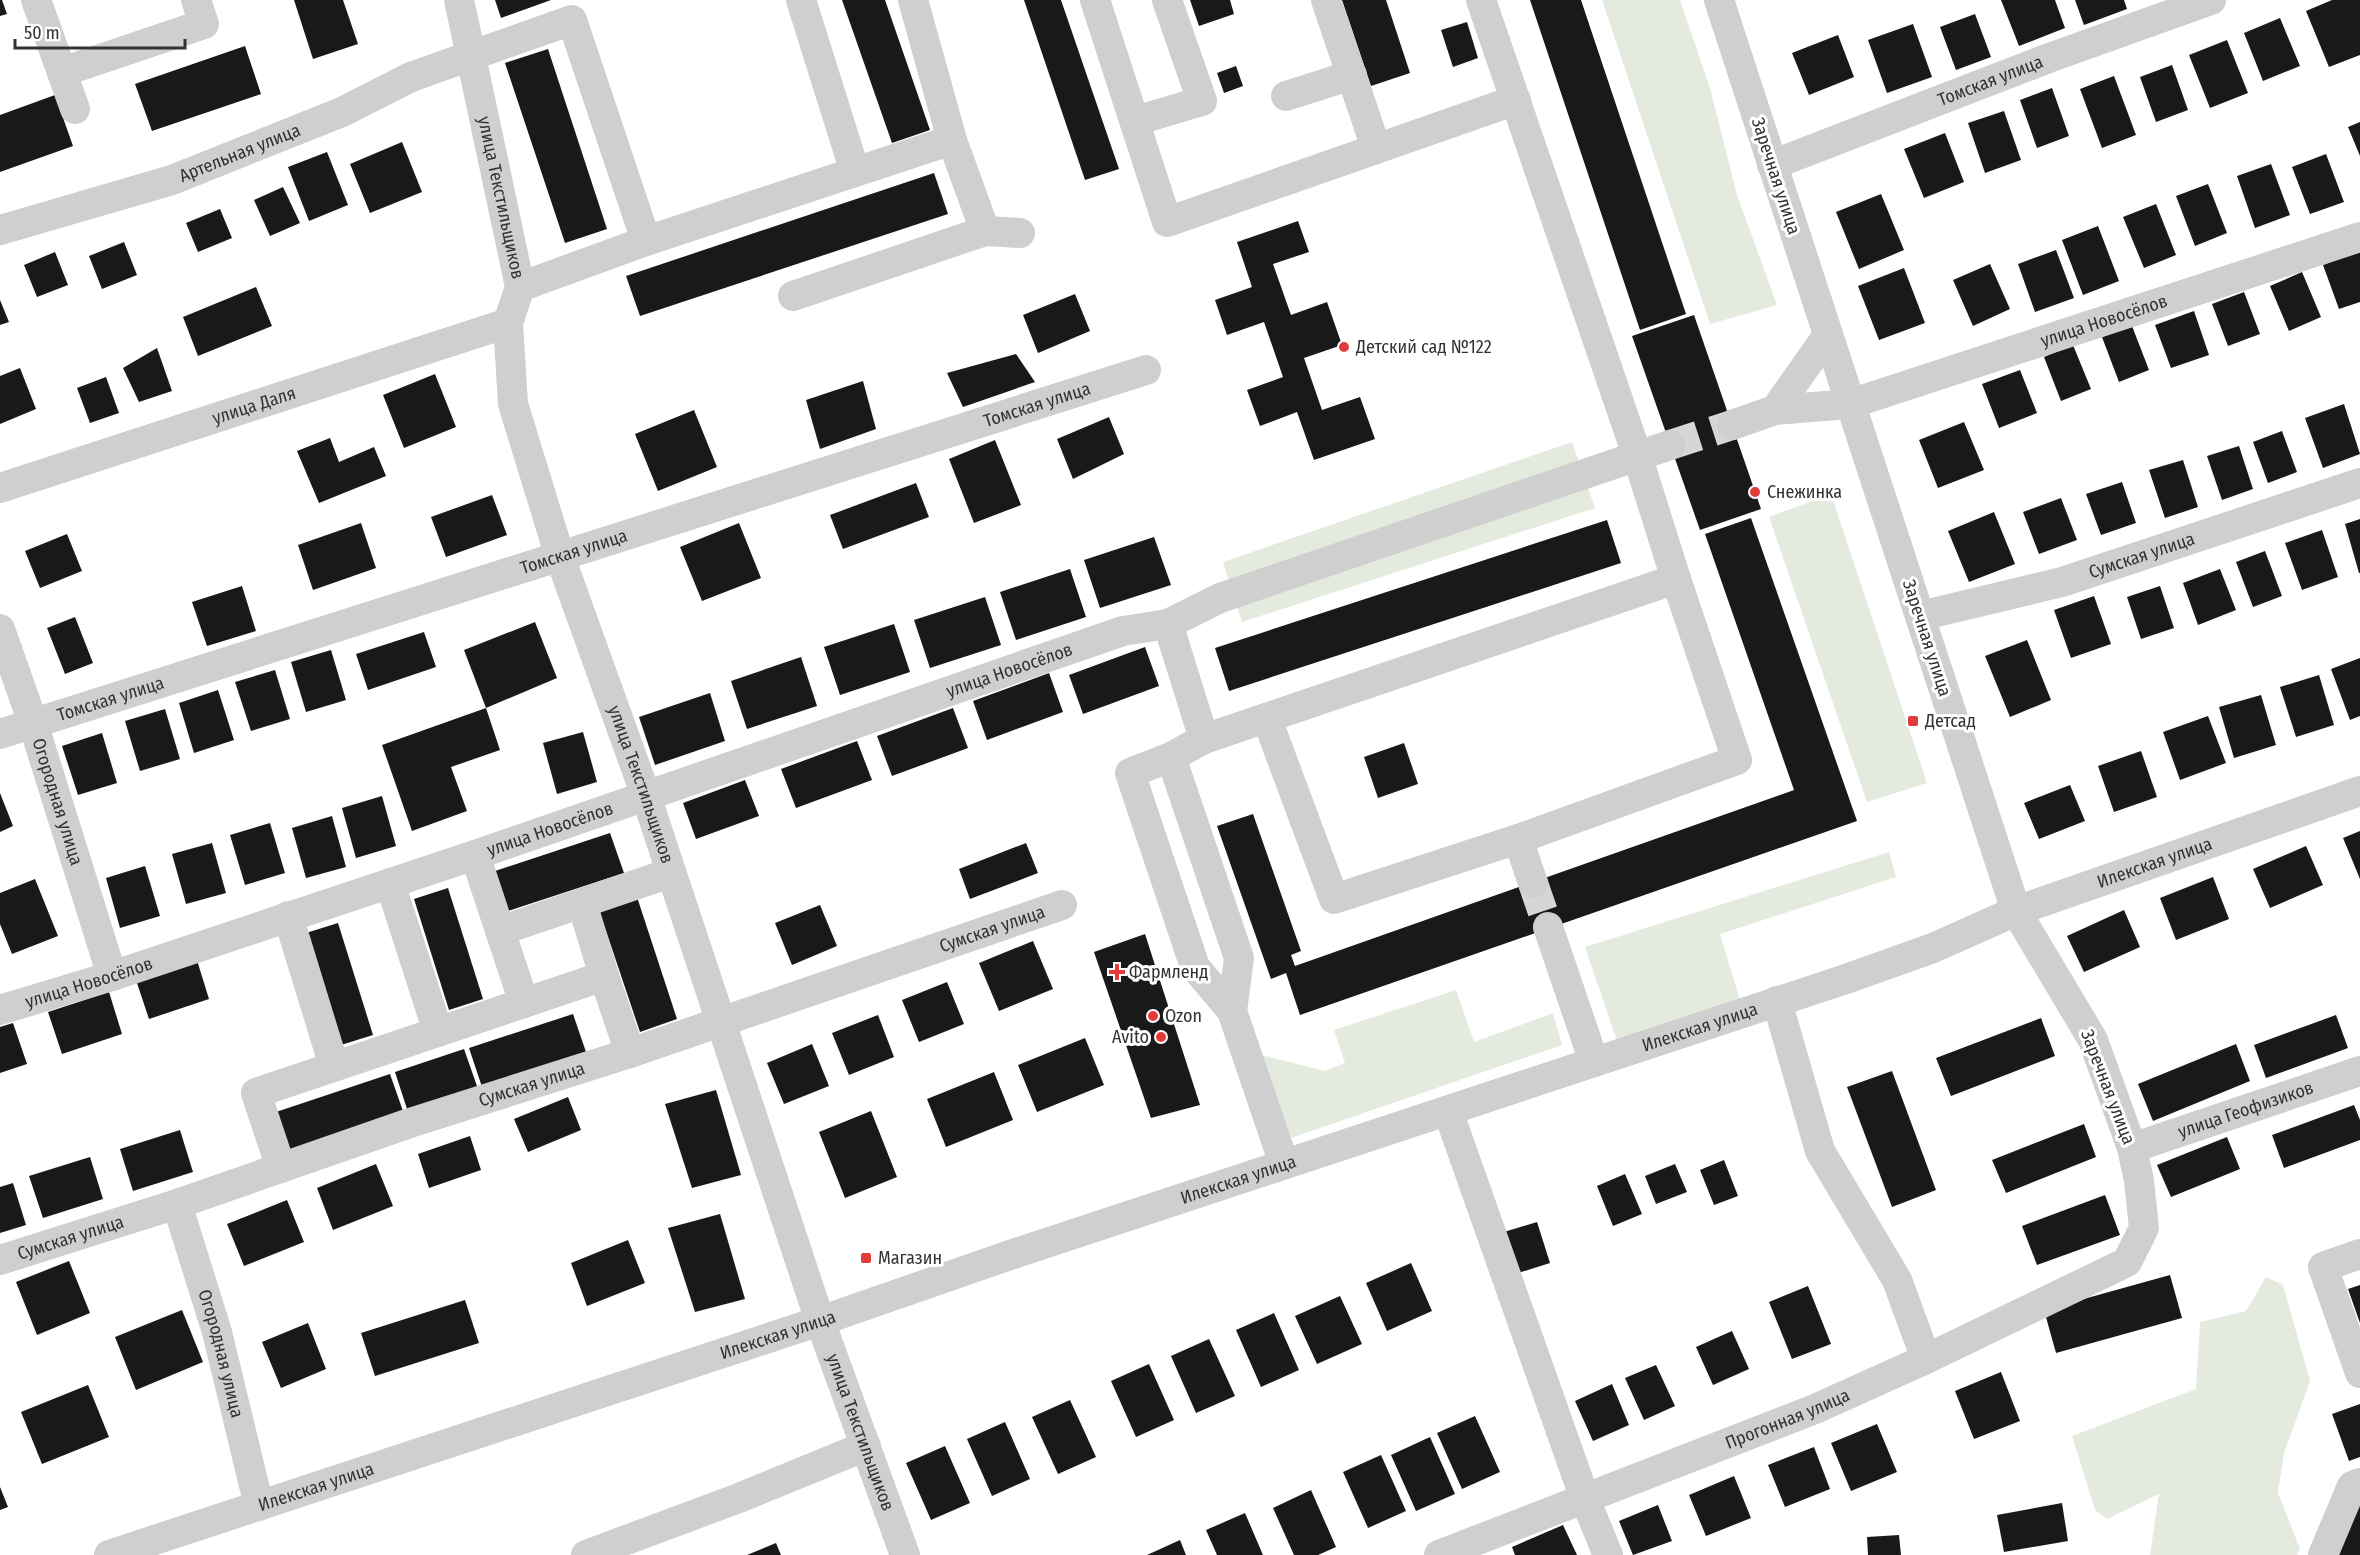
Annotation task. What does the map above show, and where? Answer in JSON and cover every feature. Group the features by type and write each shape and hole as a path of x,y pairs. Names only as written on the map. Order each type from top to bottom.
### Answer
{"street":[{"path":"36,0 75,109"},
{"path":"62,72 204,24 196,0"},
{"name":"улица Текстильщиков","path":"459,0 520,287 508,323 513,404 560,557 646,796 820,1321 905,1555"},
{"path":"801,0 855,172"},
{"path":"913,0 952,140 984,231"},
{"path":"1095,0 1167,222 1516,100"},
{"path":"1135,122 1202,101 1167,0"},
{"path":"1326,0 1376,148"},
{"path":"1267,719 1334,899 1518,839 1737,760 1637,455 1481,0"},
{"name":"Заречная улица","path":"1719,0 2016,911 2093,1040 2132,1148 2139,1181 2144,1228 2127,1262"},
{"name":"Томская улица","path":"1772,165 2049,58 2211,0"},
{"name":"Артельная улица","path":"0,230 172,180 342,112 411,77 572,20 646,241"},
{"path":"1286,96 1352,75"},
{"path":"520,287 646,241 952,140"},
{"path":"793,296 984,231 1020,233"},
{"name":"улица Новосёлов","path":"1732,425 1775,410 1850,404 2360,237"},
{"name":"улица Даля","path":"0,489 508,323"},
{"path":"1775,410 1827,336"},
{"name":"Томская улица","path":"0,734 1146,370"},
{"name":"улица Новосёлов","path":"0,1010 475,855 1123,630 1168,624 1220,598 1670,445"},
{"name":"Сумская улица","path":"1920,616 2062,582 2360,483"},
{"path":"1284,1164 1232,1011 1195,967 1130,773 1171,757 1204,740 1676,579"},
{"path":"1168,624 1204,740"},
{"name":"Огородная улица","path":"0,629 33,723 112,975"},
{"path":"1171,757 1239,958 1232,1011"},
{"name":"Илекская улица","path":"109,1555 820,1321 1013,1254 1902,960 2016,911 2360,791"},
{"path":"1518,839 1533,883"},
{"path":"475,855 524,1003"},
{"path":"500,931 670,873"},
{"path":"390,883 438,1032"},
{"path":"582,903 630,1053"},
{"name":"Сумская улица","path":"0,1260 177,1203 410,1123 630,1053 1062,905"},
{"path":"288,916 334,1066"},
{"path":"1548,927 1594,1062"},
{"path":"281,1168 256,1093 604,976"},
{"path":"1777,1001 1820,1151 1897,1280 1926,1359"},
{"name":"улица Геофизиков","path":"2132,1148 2360,1071"},
{"path":"1448,1111 1585,1499 1608,1555"},
{"name":"Огородная улица","path":"177,1203 217,1332 259,1506"},
{"path":"2360,1254 2323,1267 2360,1373"},
{"name":"Прогонная улица","path":"1439,1555 1815,1409 1926,1359 2127,1262"},
{"path":"586,1555 739,1498 866,1446"},
{"path":"2323,1555 2352,1486 2360,1483"}],"shaded area":[{"path":"1602,0 1680,0 1710,88 1737,195 1777,305 1710,324"},
{"path":"1572,442 1595,508 1242,622 1223,562"},
{"path":"1831,494 1927,783 1867,802 1769,517"},
{"path":"1889,852 1896,877 1720,934 1740,1000 1617,1041 1585,947"},
{"path":"1456,990 1474,1042 1553,1013 1562,1045 1291,1138 1261,1055 1325,1071 1345,1063 1334,1030"},
{"path":"2266,1277 2283,1285 2310,1381 2284,1453 2278,1493 2300,1549 2297,1555 2150,1555 2159,1494 2107,1519 2095,1510 2072,1436 2196,1389 2200,1322 2246,1311"}],"building":[{"path":"0,0 7,14 0,16"},
{"path":"294,0 343,0 358,44 313,59"},
{"path":"495,0 551,0 501,18"},
{"path":"842,0 885,0 930,130 892,143"},
{"path":"1024,0 1061,0 1119,169 1085,180"},
{"path":"1190,0 1230,0 1234,14 1199,26"},
{"path":"1342,0 1386,0 1410,73 1371,86"},
{"path":"1530,0 1581,0 1686,314 1640,330"},
{"path":"2001,0 2055,0 2065,28 2019,46"},
{"path":"2075,0 2124,0 2127,9 2084,25"},
{"path":"2332,0 2360,0 2360,55 2329,67 2306,11"},
{"path":"1975,14 1991,57 1956,70 1940,27"},
{"path":"2280,18 2300,66 2263,81 2244,33"},
{"path":"1467,22 1478,58 1453,67 1441,30"},
{"path":"1913,24 1932,77 1887,93 1868,40"},
{"path":"1838,35 1854,77 1809,95 1792,53"},
{"path":"2227,40 2248,93 2210,108 2189,55"},
{"path":"245,46 261,94 152,131 135,84"},
{"path":"548,49 607,229 565,243 505,63"},
{"path":"2172,65 2188,110 2156,122 2140,77"},
{"path":"1236,66 1243,86 1224,93 1217,73"},
{"path":"2114,76 2136,135 2102,148 2080,89"},
{"path":"2052,88 2069,136 2037,148 2020,100"},
{"path":"55,95 73,146 0,172 0,115"},
{"path":"2004,111 2021,160 1985,173 1968,123"},
{"path":"2360,122 2360,156 2348,127"},
{"path":"1945,133 1964,182 1924,198 1904,149"},
{"path":"402,142 422,192 370,213 350,164"},
{"path":"327,152 348,205 309,221 288,167"},
{"path":"2326,154 2344,202 2310,214 2292,167"},
{"path":"2271,164 2290,215 2255,228 2237,176"},
{"path":"934,173 948,214 640,316 626,276"},
{"path":"2208,184 2227,233 2195,246 2176,196"},
{"path":"283,187 300,223 270,236 254,200"},
{"path":"1881,194 1904,250 1859,269 1836,212"},
{"path":"2156,204 2176,255 2144,268 2123,217"},
{"path":"220,209 232,238 198,252 186,223"},
{"path":"1298,221 1309,252 1273,264 1291,315 1327,302 1342,345 1304,358 1322,410 1360,397 1375,439 1314,460 1297,412 1260,426 1247,390 1283,377 1264,322 1227,335 1215,300 1252,287 1237,242"},
{"path":"2098,226 2119,281 2083,295 2062,240"},
{"path":"124,242 137,275 102,289 89,256"},
{"path":"2056,250 2074,298 2035,312 2018,264"},
{"path":"2360,251 2360,302 2339,309 2323,265"},
{"path":"55,252 68,285 37,297 24,265"},
{"path":"1990,264 2010,309 1973,326 1953,280"},
{"path":"1904,268 1925,323 1879,340 1858,286"},
{"path":"2302,272 2321,317 2289,331 2270,286"},
{"path":"256,287 272,326 198,356 183,317"},
{"path":"2244,292 2260,334 2228,346 2212,304"},
{"path":"1075,294 1090,331 1038,353 1023,315"},
{"path":"0,300 9,322 0,325"},
{"path":"2194,311 2209,355 2171,368 2155,325"},
{"path":"1694,315 1761,509 1700,530 1632,336"},
{"path":"2132,326 2149,370 2119,382 2102,337"},
{"path":"2073,345 2091,389 2061,401 2044,357"},
{"path":"157,348 172,391 139,402 123,368"},
{"path":"1016,354 1035,382 963,407 947,373"},
{"path":"20,368 36,409 0,424 0,376"},
{"path":"2020,370 2037,413 1999,428 1982,384"},
{"path":"435,374 456,427 404,448 383,395"},
{"path":"106,377 119,413 90,423 77,388"},
{"path":"863,381 876,429 820,449 806,400"},
{"path":"2344,404 2360,454 2323,468 2305,418"},
{"path":"694,410 717,467 658,491 635,434"},
{"path":"1109,417 1124,454 1073,479 1057,439"},
{"path":"1964,422 1984,470 1938,488 1919,440"},
{"path":"2282,431 2297,472 2268,483 2253,442"},
{"path":"330,438 339,462 374,447 386,476 319,503 297,451"},
{"path":"995,440 1021,505 974,523 949,459"},
{"path":"2239,446 2253,489 2222,500 2207,456"},
{"path":"2183,460 2198,507 2165,518 2149,470"},
{"path":"2122,482 2136,523 2101,535 2086,494"},
{"path":"916,483 929,517 843,549 830,515"},
{"path":"492,495 507,535 446,557 431,517"},
{"path":"2061,498 2077,540 2039,554 2023,512"},
{"path":"1994,512 2015,564 1969,582 1948,531"},
{"path":"1751,518 1857,821 1300,1015 1286,973 1271,979 1217,826 1253,814 1301,951 1291,955 1295,966 1794,790 1705,534"},
{"path":"2360,519 2360,573 2359,573 2345,524"},
{"path":"1607,520 1621,563 1229,691 1215,648"},
{"path":"361,523 376,568 313,590 298,545"},
{"path":"739,523 761,578 702,601 680,547"},
{"path":"2322,530 2338,577 2302,590 2285,543"},
{"path":"67,534 82,571 40,588 25,551"},
{"path":"1154,537 1171,585 1100,608 1084,560"},
{"path":"2265,551 2282,596 2253,607 2236,562"},
{"path":"1070,569 1086,617 1016,640 1000,592"},
{"path":"2220,569 2236,610 2198,625 2183,583"},
{"path":"242,586 256,631 207,646 192,602"},
{"path":"2160,586 2174,628 2141,639 2127,597"},
{"path":"2094,596 2111,644 2071,658 2054,610"},
{"path":"985,597 1001,645 930,668 914,620"},
{"path":"75,617 93,663 65,674 47,628"},
{"path":"535,622 557,678 486,708 464,650"},
{"path":"894,624 910,672 840,695 824,647"},
{"path":"424,632 436,667 368,690 356,654"},
{"path":"2027,640 2051,700 2010,717 1985,656"},
{"path":"1145,647 1159,686 1083,714 1069,675"},
{"path":"331,650 346,700 306,712 291,662"},
{"path":"801,657 817,706 747,729 731,681"},
{"path":"2360,658 2360,716 2350,720 2331,669"},
{"path":"275,670 290,719 251,731 235,682"},
{"path":"1049,673 1063,712 987,740 973,701"},
{"path":"2319,675 2334,725 2296,737 2280,687"},
{"path":"218,690 234,740 194,753 179,703"},
{"path":"710,693 725,741 655,765 639,717"},
{"path":"2261,695 2276,745 2234,758 2219,707"},
{"path":"486,708 500,750 451,767 467,811 412,831 382,745"},
{"path":"953,708 968,748 892,776 877,736"},
{"path":"165,709 180,759 140,771 125,721"},
{"path":"2208,716 2226,763 2180,780 2163,732"},
{"path":"583,732 597,782 557,794 543,743"},
{"path":"102,733 117,783 78,795 62,746"},
{"path":"857,741 872,780 796,808 781,769"},
{"path":"1404,743 1418,784 1378,798 1364,757"},
{"path":"2141,751 2157,797 2114,812 2098,766"},
{"path":"745,780 759,816 696,839 683,803"},
{"path":"2070,785 2085,821 2039,839 2024,803"},
{"path":"0,793 13,826 0,832"},
{"path":"382,796 396,846 356,858 342,808"},
{"path":"332,816 346,867 306,878 292,828"},
{"path":"270,823 285,873 245,885 230,835"},
{"path":"2360,831 2360,879 2343,838"},
{"path":"610,833 624,873 508,911 495,871"},
{"path":"212,843 226,893 186,904 172,854"},
{"path":"1026,843 1038,873 970,899 959,869"},
{"path":"2306,846 2323,885 2270,908 2253,869"},
{"path":"145,866 160,916 120,928 106,878"},
{"path":"2213,877 2229,919 2176,940 2160,898"},
{"path":"35,879 58,936 12,954 0,924 0,893"},
{"path":"448,888 483,999 449,1010 414,899"},
{"path":"637,897 677,1019 640,1032 599,910"},
{"path":"820,905 837,946 792,965 775,923"},
{"path":"2124,910 2140,947 2084,972 2067,936"},
{"path":"338,923 373,1035 341,1045 306,933"},
{"path":"1145,934 1200,1105 1151,1118 1094,952"},
{"path":"1033,941 1053,989 999,1011 979,963"},
{"path":"196,957 209,999 149,1019 135,977"},
{"path":"947,982 964,1024 919,1042 902,1000"},
{"path":"109,992 122,1034 62,1054 48,1012"},
{"path":"573,1014 586,1052 482,1087 469,1048"},
{"path":"878,1015 894,1057 849,1075 832,1033"},
{"path":"2336,1015 2348,1048 2266,1078 2254,1045"},
{"path":"2041,1018 2055,1056 1951,1096 1936,1058"},
{"path":"13,1023 27,1064 0,1073 0,1027"},
{"path":"1085,1038 1104,1085 1037,1112 1018,1065"},
{"path":"812,1044 829,1086 784,1104 767,1063"},
{"path":"2236,1044 2250,1081 2153,1121 2138,1084"},
{"path":"464,1049 478,1089 408,1112 395,1072"},
{"path":"1892,1071 1936,1190 1892,1207 1847,1087"},
{"path":"994,1072 1013,1120 946,1147 927,1099"},
{"path":"390,1074 404,1114 283,1153 270,1114"},
{"path":"716,1090 741,1175 692,1188 665,1104"},
{"path":"568,1097 581,1130 528,1152 514,1119"},
{"path":"2354,1105 2360,1120 2360,1140 2284,1168 2272,1135"},
{"path":"871,1111 897,1177 845,1198 819,1132"},
{"path":"2084,1124 2096,1157 2006,1193 1992,1160"},
{"path":"180,1130 193,1172 133,1191 120,1149"},
{"path":"470,1136 481,1170 429,1188 418,1154"},
{"path":"2227,1137 2240,1169 2171,1197 2157,1165"},
{"path":"90,1157 103,1199 43,1218 29,1176"},
{"path":"1724,1160 1738,1196 1714,1205 1700,1170"},
{"path":"376,1164 393,1206 333,1230 317,1188"},
{"path":"1675,1164 1687,1192 1656,1204 1645,1176"},
{"path":"1625,1174 1642,1214 1613,1226 1597,1186"},
{"path":"13,1183 26,1225 0,1233 0,1187"},
{"path":"2105,1195 2120,1235 2037,1265 2022,1226"},
{"path":"287,1200 304,1242 244,1266 227,1224"},
{"path":"720,1214 745,1299 695,1312 668,1228"},
{"path":"1537,1222 1550,1263 1518,1273 1504,1232"},
{"path":"628,1240 645,1283 587,1306 571,1263"},
{"path":"69,1261 90,1313 37,1335 16,1282"},
{"path":"1411,1263 1432,1311 1387,1331 1366,1283"},
{"path":"2170,1275 2182,1318 2056,1353 2044,1310"},
{"path":"2360,1285 2360,1323 2348,1289"},
{"path":"1808,1286 1831,1344 1792,1359 1769,1302"},
{"path":"1340,1296 1362,1344 1317,1364 1295,1316"},
{"path":"465,1300 479,1343 375,1376 361,1333"},
{"path":"182,1310 203,1362 136,1390 115,1337"},
{"path":"1274,1313 1299,1370 1261,1387 1236,1330"},
{"path":"308,1323 326,1369 281,1388 262,1342"},
{"path":"1732,1331 1749,1369 1713,1385 1696,1347"},
{"path":"1209,1339 1235,1396 1196,1413 1171,1356"},
{"path":"1149,1364 1174,1420 1136,1437 1111,1381"},
{"path":"1656,1365 1675,1406 1644,1420 1625,1378"},
{"path":"2001,1372 2020,1421 1974,1439 1955,1391"},
{"path":"1612,1384 1629,1425 1593,1441 1575,1401"},
{"path":"88,1385 109,1437 42,1464 21,1412"},
{"path":"1070,1400 1096,1457 1058,1474 1032,1417"},
{"path":"2360,1404 2360,1457 2349,1461 2332,1414"},
{"path":"1475,1416 1500,1472 1462,1489 1437,1433"},
{"path":"1005,1422 1030,1479 992,1496 967,1439"},
{"path":"1877,1424 1897,1472 1851,1491 1831,1443"},
{"path":"1430,1437 1455,1494 1416,1511 1391,1455"},
{"path":"945,1446 970,1503 931,1520 906,1463"},
{"path":"1814,1447 1830,1489 1785,1507 1768,1465"},
{"path":"1381,1455 1406,1511 1368,1528 1343,1472"},
{"path":"1734,1476 1751,1518 1706,1536 1689,1495"},
{"path":"0,1487 8,1507 0,1510"},
{"path":"1311,1490 1336,1547 1318,1555 1294,1555 1273,1508"},
{"path":"2360,1497 2360,1555 2335,1555"},
{"path":"2062,1503 2068,1541 2004,1552 1997,1515"},
{"path":"1658,1505 1672,1541 1633,1555 1619,1521"},
{"path":"1245,1513 1263,1555 1217,1555 1206,1530"},
{"path":"1563,1525 1577,1555 1515,1555 1512,1547"},
{"path":"1899,1535 1901,1555 1868,1555 1867,1537"},
{"path":"1180,1540 1186,1555 1147,1555"},
{"path":"776,1543 781,1555 747,1555"}],"tunnel":[{"path":"1670,445 1732,425"},
{"path":"1533,883 1548,927"}],"place":[{"name":"Детский сад №122","path":"1344,347"},
{"name":"Снежинка","path":"1755,492"},
{"name":"Детсад","path":"1913,721"},
{"name":"Фармленд","path":"1117,972"},
{"name":"Ozon","path":"1153,1016"},
{"name":"Avito","path":"1161,1037"},
{"name":"Магазин","path":"866,1258"}]}
